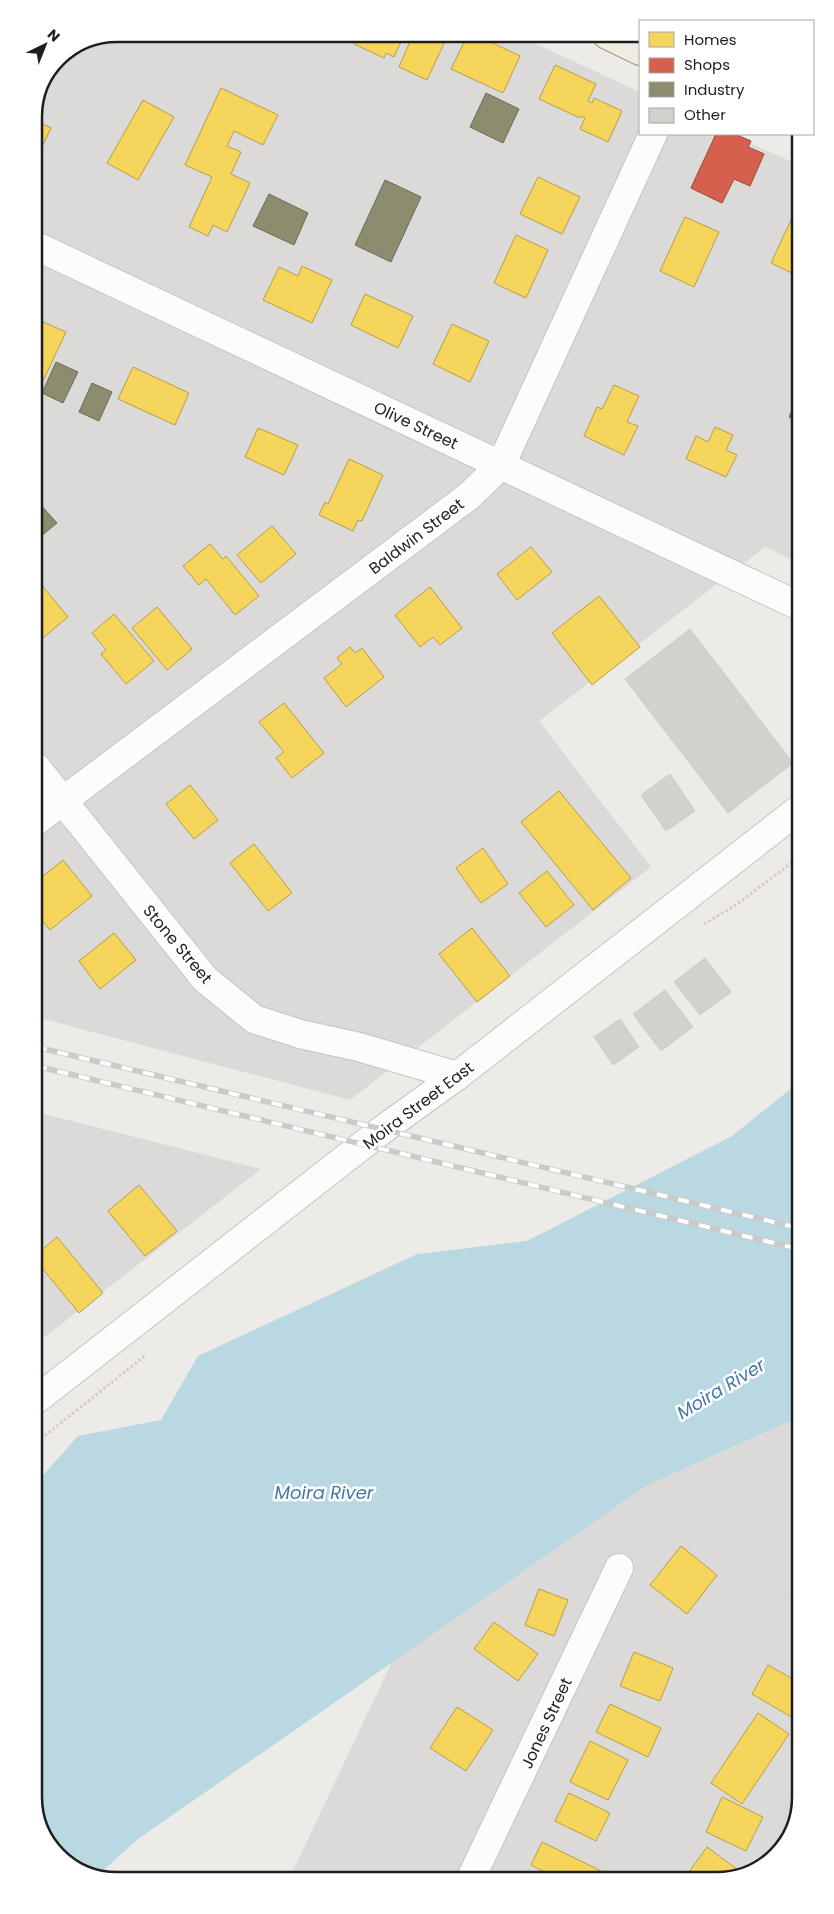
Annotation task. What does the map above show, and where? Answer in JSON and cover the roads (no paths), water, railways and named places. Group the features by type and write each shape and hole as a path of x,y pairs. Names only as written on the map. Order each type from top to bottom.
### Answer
{"main road":[{"path":"624,43 639,51"}],"street":[{"name":"Baldwin Street","path":"43,816 469,496 502,465 654,135"},
{"name":"Olive Street","path":"43,249 792,603"},
{"name":"Stone Street","path":"43,776 205,979 254,1019 300,1034 359,1047 456,1076"},
{"name":"Moira Street East","path":"43,1394 382,1130 456,1076 792,815"},
{"name":"Jones Street","path":"474,1872 619,1568"}],"water":[{"name":"Moira River","path":"792,1088 792,1420 646,1486 138,1839 104,1870 93,1868 64,1850 46,1821 43,1797 43,1475 78,1436 161,1420 198,1356 417,1254 527,1241 732,1136"}],"railway":[{"path":"43,1049 792,1226"},
{"path":"43,1068 792,1247"}]}
